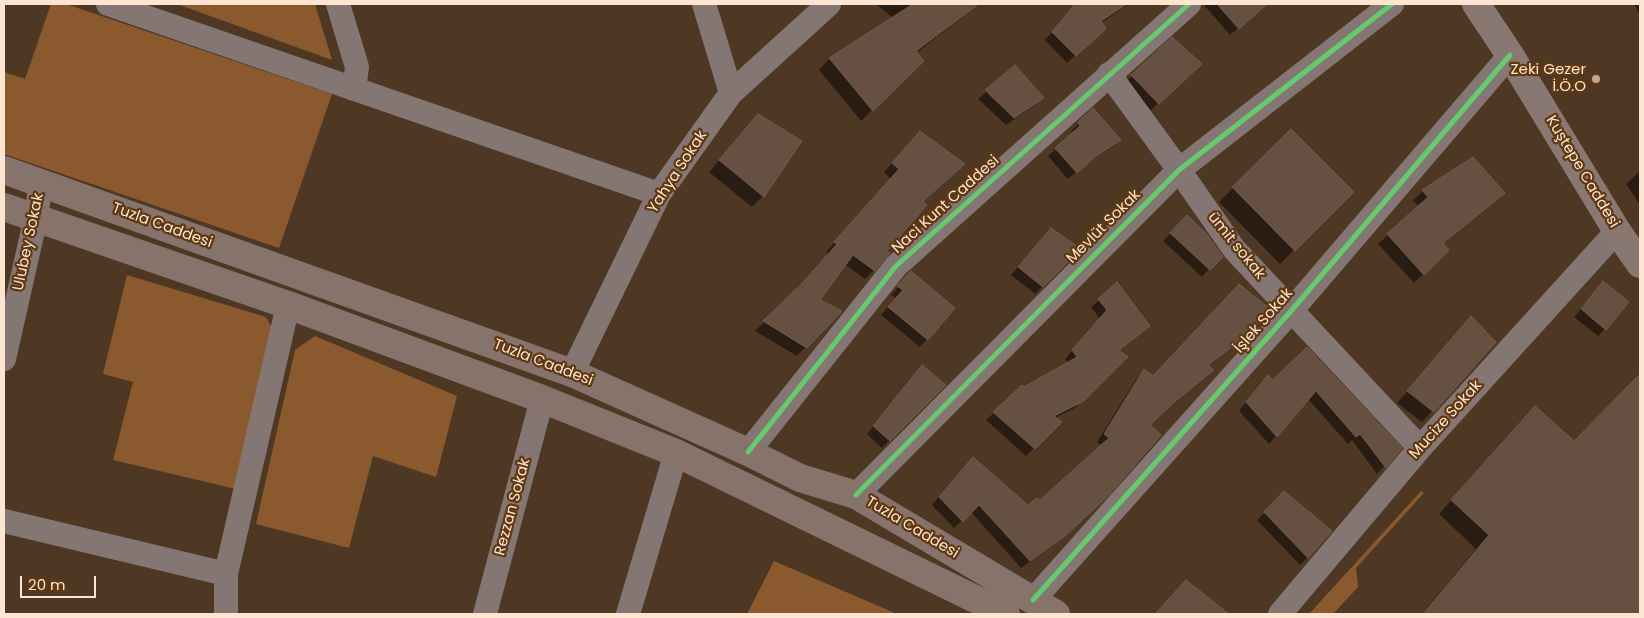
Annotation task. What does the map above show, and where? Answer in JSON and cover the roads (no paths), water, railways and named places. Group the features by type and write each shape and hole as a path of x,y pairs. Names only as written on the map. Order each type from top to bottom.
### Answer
{"main road":[{"name":"Tuzla Caddesi","path":"4,170 572,373 748,452 800,478 856,494 1056,614"},
{"path":"4,207 288,304 542,399 676,453 1006,614"}],"street":[{"path":"108,4 659,194"},
{"path":"338,4 357,67 354,88"},
{"path":"704,4 731,93"},
{"name":"Yahya Sokak","path":"572,373 659,194 731,93 829,4"},
{"name":"Naci Kunt Caddesi","path":"748,452 896,266 1189,4"},
{"name":"Mevlüt Sokak","path":"856,494 1179,170 1392,4"},
{"name":"Kuştepe Caddesi","path":"1476,4 1510,55 1617,231 1640,264"},
{"name":"İşlek Sokak","path":"1033,600 1291,311 1510,55"},
{"name":"ümit sokak","path":"1109,74 1234,249 1420,448"},
{"name":"Ulubey Sokak","path":"4,359 36,217 41,183"},
{"name":"Mucize Sokak","path":"1280,614 1420,448 1617,231"},
{"path":"226,614 226,574 288,304"},
{"name":"Rezzan Sokak","path":"485,614 542,399"},
{"path":"628,614 676,453"},
{"path":"4,521 226,574"}],"place":[{"name":"Zeki Gezer İ.Ö.O","path":"1596,79"}]}
